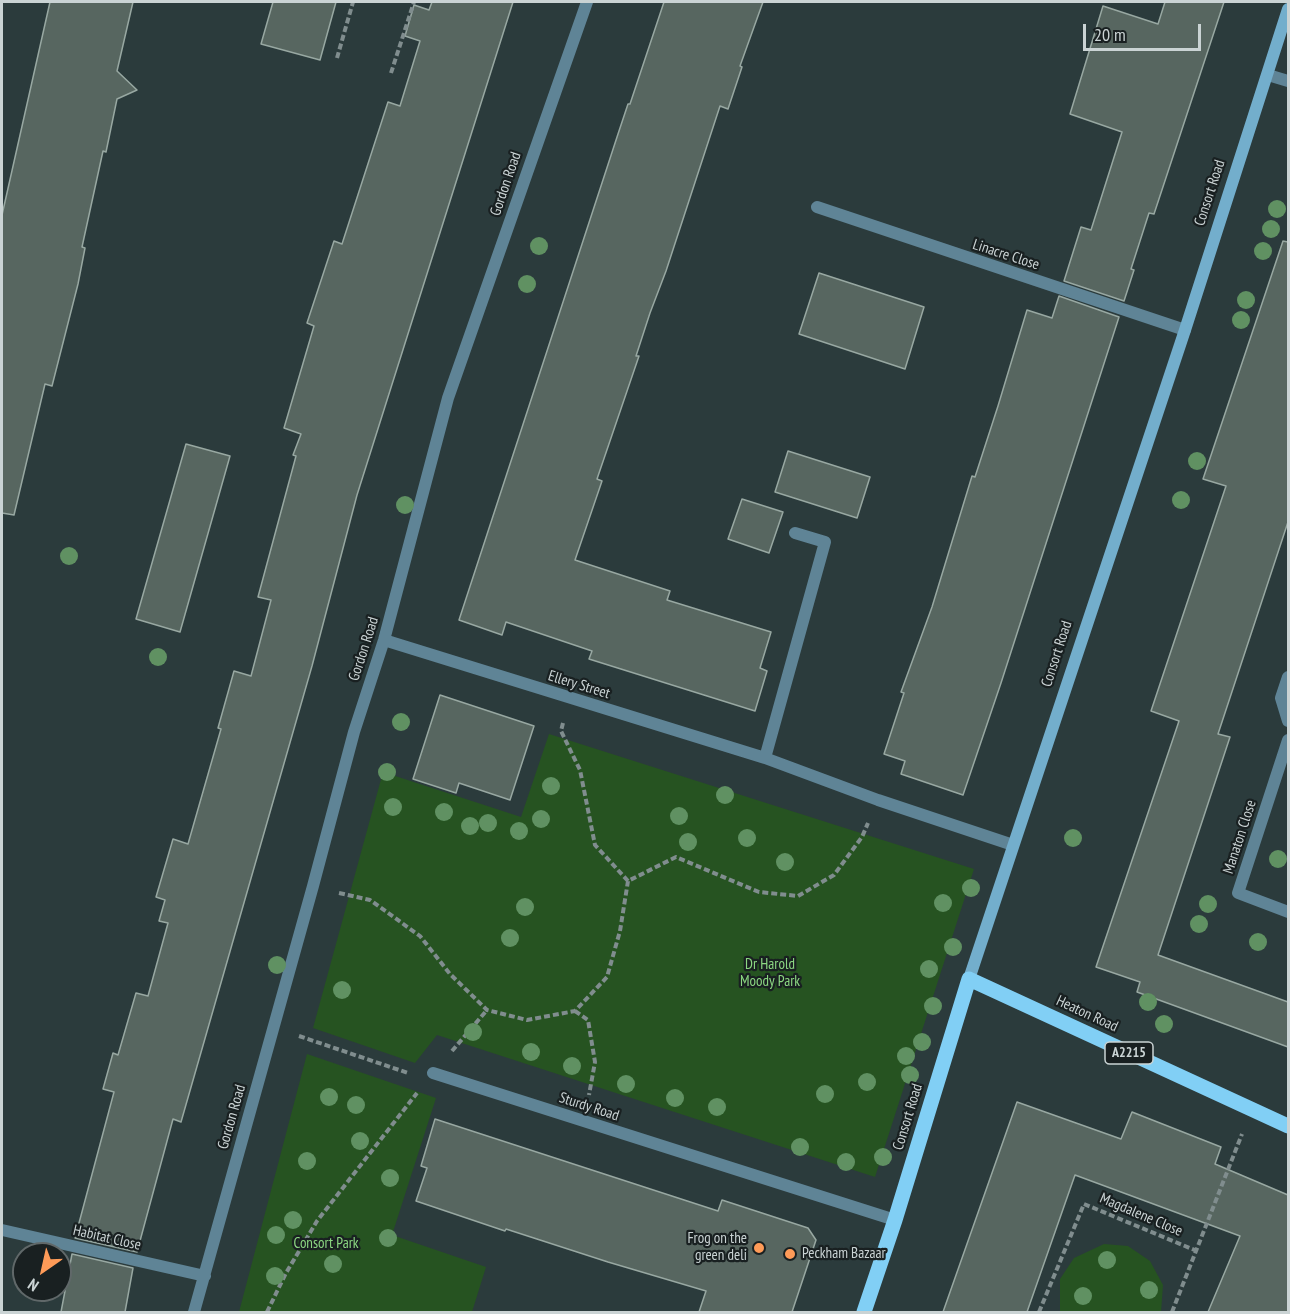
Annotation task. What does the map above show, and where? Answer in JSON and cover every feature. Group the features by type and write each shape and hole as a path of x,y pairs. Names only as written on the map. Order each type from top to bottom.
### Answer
{"main road":[{"name":"Heaton Road","path":"969,979 1288,1125"},
{"name":"Consort Road","path":"864,1312 895,1220 969,979"}],"street":[{"name":"Gordon Road","path":"194,1312 354,732 384,640 447,398 587,2"},
{"name":"Consort Road","path":"969,979 1185,330 1288,9"},
{"path":"1268,75 1288,81"},
{"name":"Linacre Close","path":"817,207 1185,330"},
{"path":"765,758 825,542 795,533"},
{"name":"Ellery Street","path":"384,640 765,758 878,800 1013,845"},
{"path":"1288,677 1281,698 1288,721"},
{"name":"Manaton Close","path":"1288,740 1238,892 1288,912"},
{"name":"Sturdy Road","path":"433,1073 895,1220"},
{"name":"Habitat Close","path":"2,1230 205,1276"}],"path":[{"path":"337,58 353,2"},
{"path":"391,73 414,2"},
{"path":"568,698 561,730 580,770 595,845 628,881"},
{"path":"628,881 676,857 759,892 798,896 834,875 862,837 878,800"},
{"path":"313,886 370,900 420,936 450,974 487,1010 526,1020 575,1011 607,976 620,931 628,881"},
{"path":"267,1312 286,1273 317,1221 433,1073 487,1010"},
{"path":"575,1011 588,1020 595,1062 583,1121"},
{"path":"273,1027 409,1073 433,1073"},
{"name":"Magdalene Close","path":"1172,1312 1252,1110"},
{"name":"Magdalene Close","path":"1039,1312 1084,1204 1197,1251"}],"green space":[{"name":"Dr Harold Moody Park","path":"549,734 974,869 875,1177 437,1035 415,1063 313,1028 383,772 521,817"},
{"name":"Consort Park","path":"307,1054 436,1098 392,1235 486,1267 472,1312 239,1312"},
{"path":"1104,1244 1128,1246 1150,1261 1163,1285 1161,1312 1060,1312 1060,1279 1074,1258"}],"building":[{"path":"50,2 133,2 117,71 137,90 117,99 82,247 85,248 78,284 52,386 45,384 14,515 2,513 2,215"},
{"path":"273,2 336,2 320,60 261,44"},
{"path":"432,2 513,2 357,495 312,666 181,1122 173,1119 137,1252 75,1238 114,1092 103,1089 113,1053 118,1055 136,993 148,996 168,923 159,921 165,900 156,897 173,839 188,844 221,729 218,728 234,671 251,676 271,600 258,597 296,456 293,455 301,434 284,428 314,326 307,323 334,241 342,244 388,102 400,106 420,41 405,36 414,5 429,10"},
{"path":"664,2 763,2 740,66 742,67 728,109 720,106 650,313 636,356 639,356 597,479 602,481 575,560 670,591 667,600 771,632 760,668 767,671 755,711 589,659 592,651 506,622 502,635 459,620 618,134"},
{"path":"1165,2 1224,2 1154,214 1149,213 1131,269 1134,270 1124,301 1064,281 1081,227 1091,230 1122,132 1070,114 1103,6 1158,24"},
{"path":"1283,241 1288,242 1288,522 1218,734 1230,737 1158,955 1288,1002 1288,1047 1137,992 1140,982 1096,967 1179,721 1151,711 1226,486 1203,479"},
{"path":"819,273 924,307 905,369 799,334"},
{"path":"1059,296 1119,317 963,795 901,774 905,761 884,754 904,693 901,692 932,607 972,476 975,477 1027,310 1052,318"},
{"path":"186,444 230,456 180,632 136,619"},
{"path":"788,451 870,477 857,518 775,492"},
{"path":"742,499 783,512 769,553 728,539"},
{"path":"440,695 534,726 510,800 459,783 456,793 413,779"},
{"path":"1017,1102 1121,1139 1132,1112 1221,1147 1215,1164 1288,1195 1288,1312 1208,1312 1240,1236 1075,1175 1027,1312 943,1312"},
{"path":"435,1119 718,1211 722,1200 808,1228 816,1240 792,1312 699,1312 706,1291 506,1229 505,1231 416,1201 427,1168 421,1166"},
{"path":"72,1254 133,1268 125,1312 61,1312 63,1302 72,1302"}],"place":[{"name":"Frog on the green deli","path":"759,1248"},
{"name":"Peckham Bazaar","path":"790,1254"}]}
